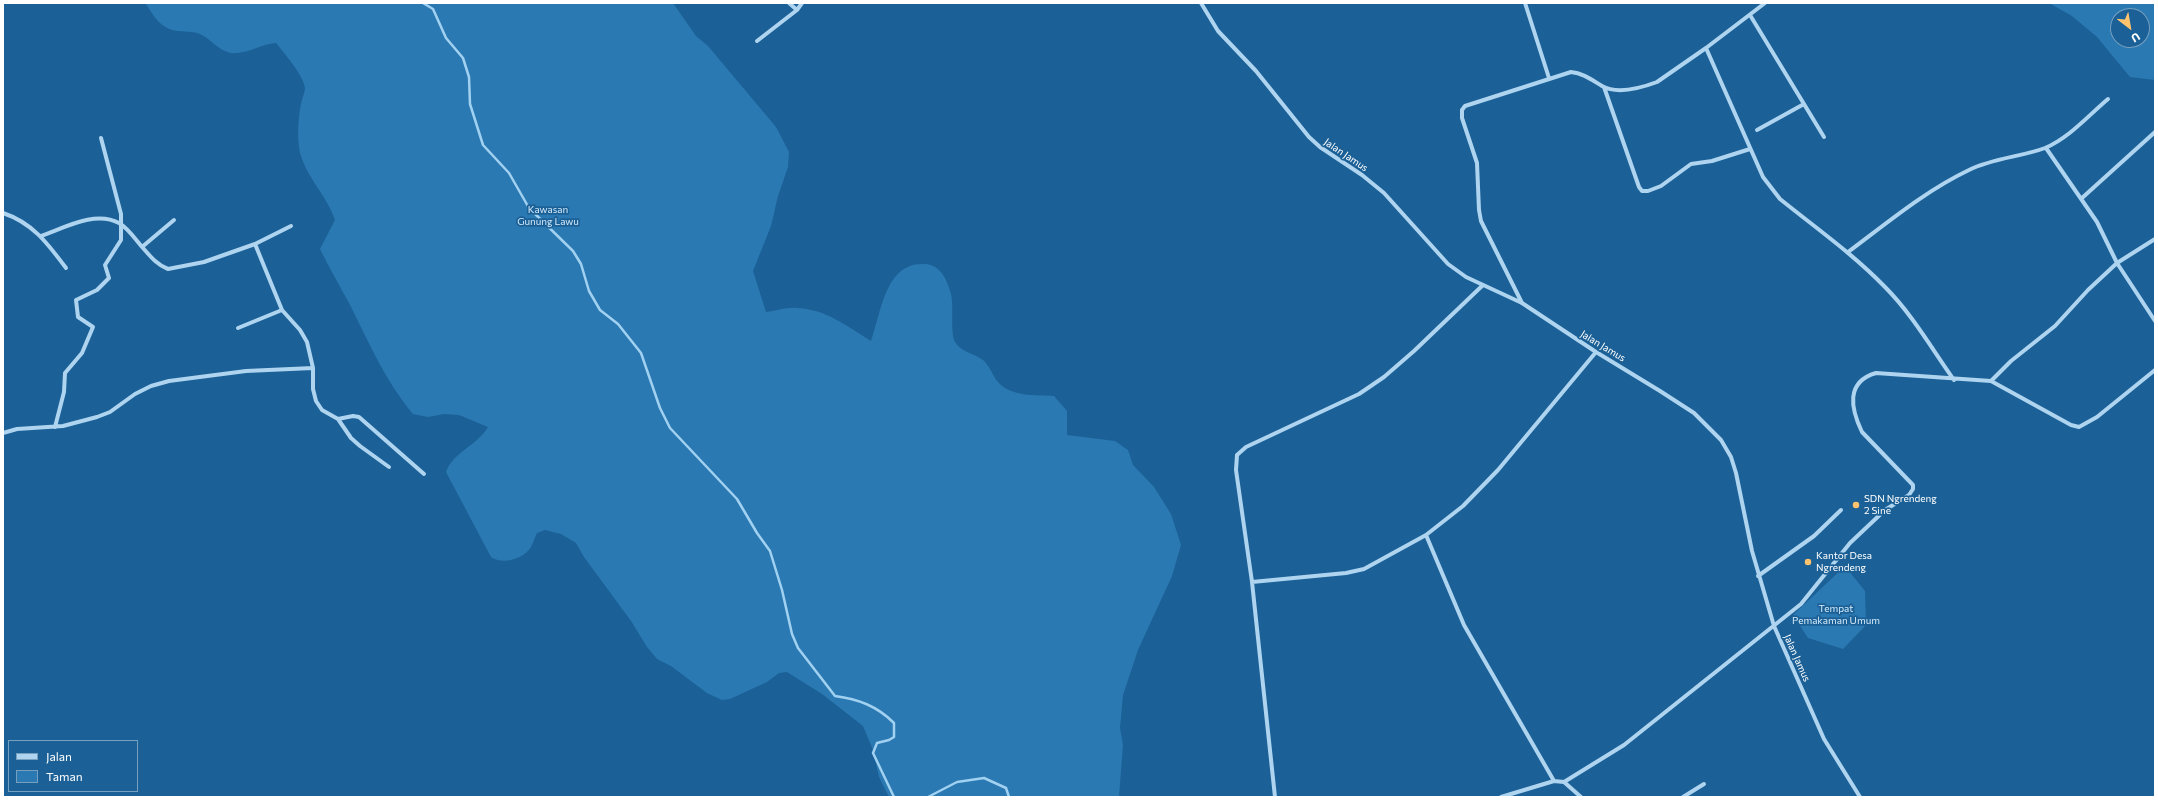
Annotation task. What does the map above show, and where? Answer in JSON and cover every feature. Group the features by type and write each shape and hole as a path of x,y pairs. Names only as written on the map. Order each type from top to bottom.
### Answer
{"street":[{"path":"789,3 797,10"},
{"path":"757,41 797,10 802,3"},
{"name":"Jalan Jamus","path":"1201,3 1218,31 1256,70 1308,137 1320,147 1362,174 1384,193 1448,264 1466,277 1522,303 1596,352 1694,413 1721,440 1731,457 1736,473 1758,576 1774,626 1824,739 1860,797"},
{"path":"1525,3 1549,78"},
{"path":"1522,303 1481,221 1479,210 1477,163 1462,118 1462,110 1468,104 1571,72 1577,72 1604,87 1621,90 1649,85 1656,82 1706,48 1765,3"},
{"path":"1750,15 1824,137"},
{"path":"1706,48 1763,177 1780,199 1848,252 1899,302 1954,380"},
{"path":"1604,87 1639,187 1643,191 1661,186 1691,164 1712,161 1750,150"},
{"path":"1848,252 1912,204 1961,174 1992,161 2046,148 2068,133 2108,99"},
{"path":"1757,130 1804,104"},
{"path":"2082,198 2155,132"},
{"path":"55,427 64,392 65,373 82,353 93,327 78,317 76,300 97,290 109,278 105,265 121,240 118,200 101,138"},
{"path":"2046,148 2082,198 2107,240 2117,263 2155,321"},
{"path":"3,213 16,218 41,236 66,268"},
{"path":"41,236 91,219 99,218 120,223 158,264 168,269 204,262 255,244 291,226"},
{"path":"142,247 174,220"},
{"path":"1992,382 2011,361 2055,326 2088,290 2117,263 2155,239"},
{"path":"255,244 282,310 300,330 307,342 313,368 313,389 316,401 322,410 338,419 351,438 389,467"},
{"path":"1275,797 1252,582 1236,470 1236,461 1240,451 1333,407 1372,385 1414,351 1483,285"},
{"path":"238,328 282,310"},
{"path":"1252,582 1346,573 1364,569 1426,534 1463,506 1498,470 1596,352"},
{"path":"3,433 17,429 55,427 97,417 110,412 135,394 151,386 169,381 246,372 313,368"},
{"path":"1564,782 1624,745 1801,604 1850,543 1884,510 1909,495 1913,489 1913,485 1862,432 1857,422 1853,409 1853,396 1860,381 1867,376 1876,373 1992,382 2071,425 2079,427 2097,417 2155,370"},
{"path":"338,419 353,416 359,417 424,474"},
{"path":"1758,576 1814,536 1841,510"},
{"path":"1426,534 1464,625 1554,781"},
{"path":"1501,797 1554,781 1564,782 1581,797"},
{"path":"1683,797 1704,784"}],"green space":[{"name":"Kawasan Gunung Lawu","path":"145,3 673,3 696,36 708,46 776,127 789,152 788,167 778,196 771,226 753,271 766,312 793,308 808,309 827,315 871,341 882,304 893,280 901,271 912,265 931,265 939,270 948,284 951,294 953,333 955,342 964,351 983,360 997,381 1009,390 1023,394 1054,396 1067,411 1067,435 1115,441 1128,450 1133,465 1154,487 1171,514 1181,545 1172,576 1138,650 1123,695 1120,728 1123,745 1119,797 889,797 879,777 873,750 863,726 822,694 787,672 779,673 767,682 730,699 722,700 707,693 671,666 657,659 584,557 576,543 561,534 545,530 537,533 528,551 518,558 507,561 491,557 446,472 454,459 478,439 488,427 459,415 444,414 428,417 413,414 385,374 320,249 335,220 327,203 307,171 300,153 298,141 299,122 301,104 305,89 302,78 276,43 247,51 231,53 221,49 202,35 193,32 172,30 161,24"},
{"path":"2049,3 2155,3 2155,80 2130,77 2097,37 2072,16"},
{"name":"Tempat Pemakaman Umum","path":"1845,566 1865,591 1866,625 1843,649 1808,638 1793,615"}],"waterway":[{"path":"423,3 433,9 446,38 463,58 469,77 470,104 483,145 509,173 529,208 573,251 581,264 589,291 600,310 618,324 641,353 660,408 670,428 737,499 757,533 770,551 782,590 792,634 798,648 835,696 852,699 867,704 881,712 894,723 894,737 877,743 873,753 894,797"},
{"path":"928,797 957,782 984,778 1006,788 1009,797"}],"place":[{"name":"SDN Ngrendeng 2 Sine","path":"1856,505"},
{"name":"Kantor Desa Ngrendeng","path":"1808,562"}]}
